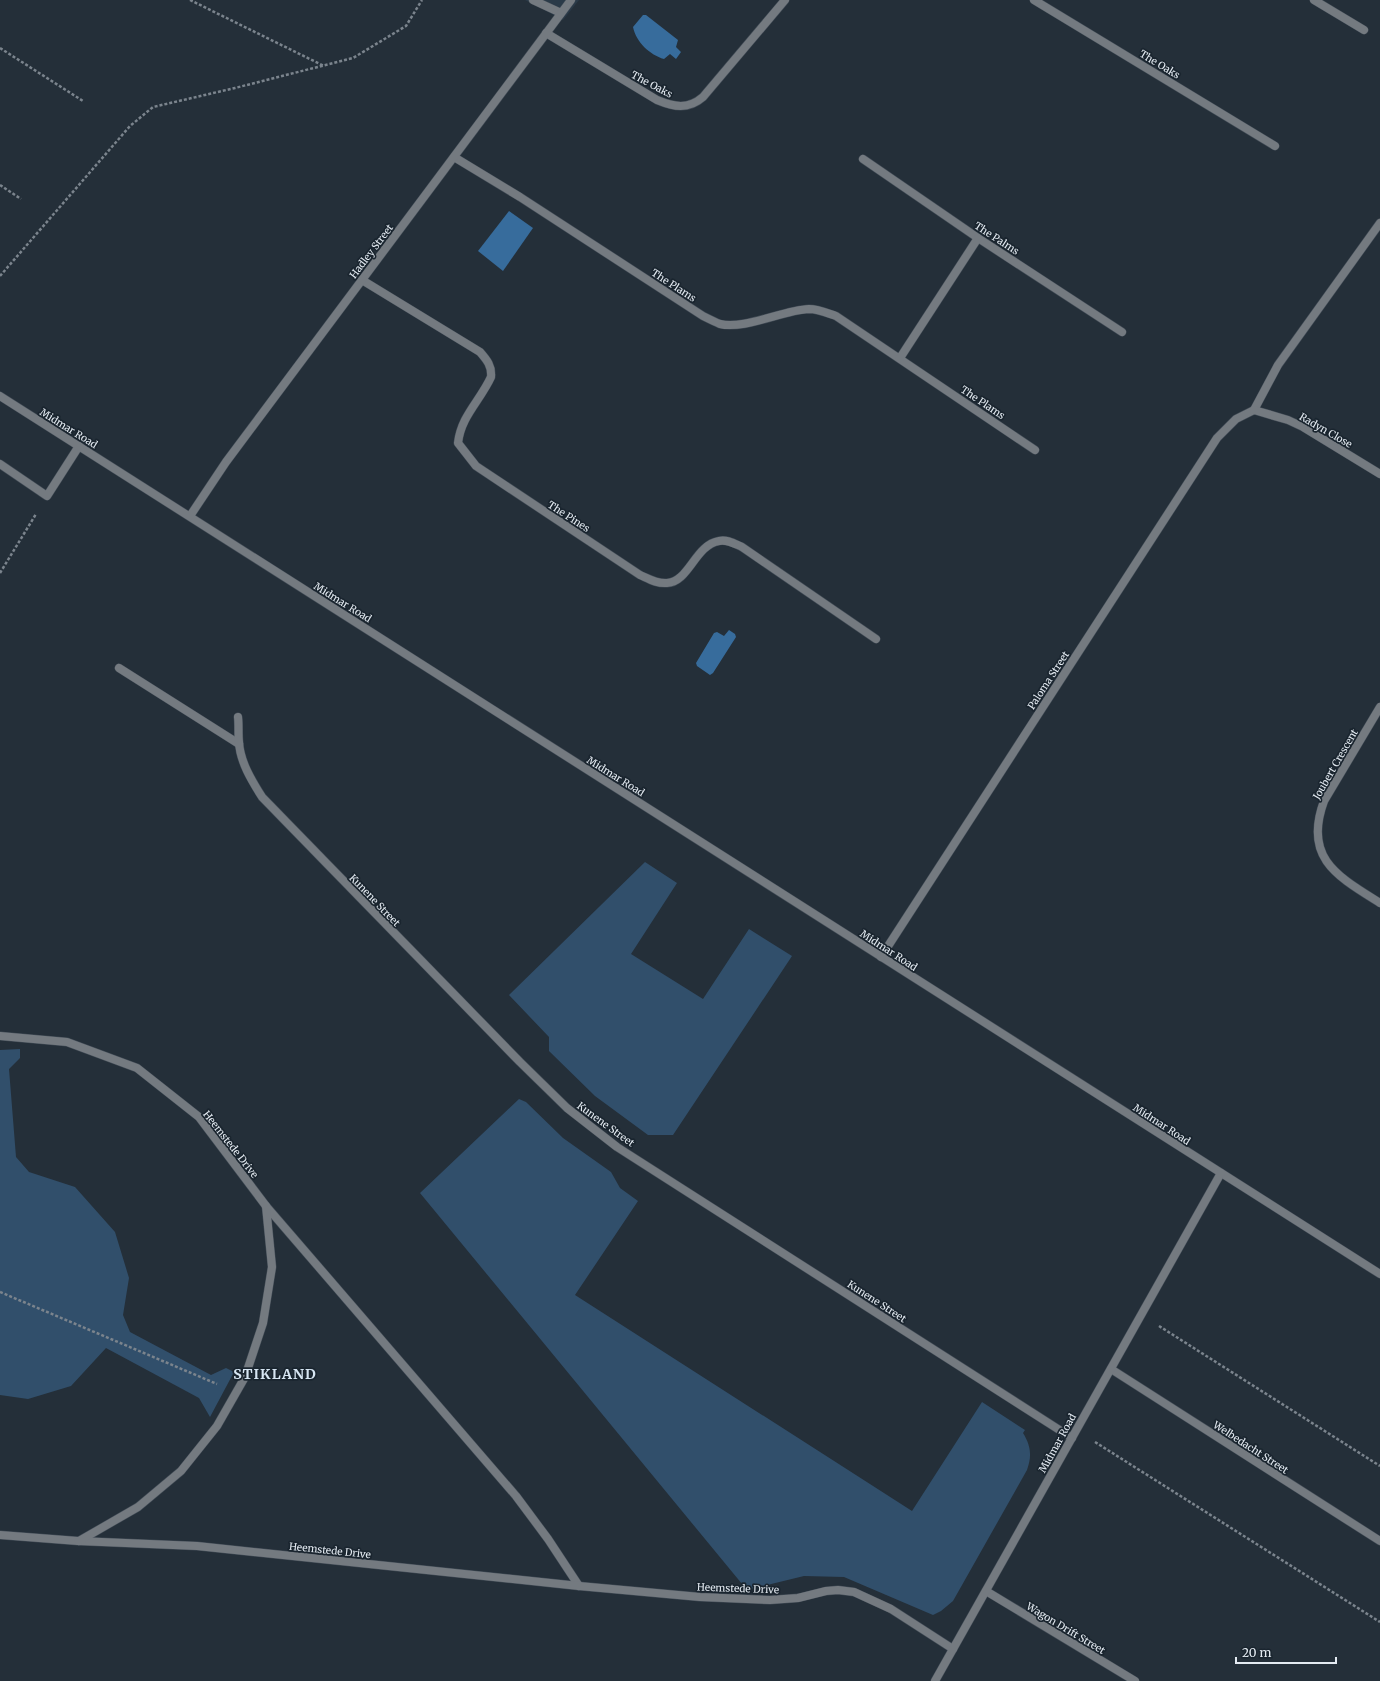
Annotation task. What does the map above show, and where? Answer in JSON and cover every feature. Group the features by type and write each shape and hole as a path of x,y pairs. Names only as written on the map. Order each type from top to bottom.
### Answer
{"street":[{"path":"533,0 561,14"},
{"name":"Hadley Street","path":"190,516 226,462 571,0"},
{"name":"The Oaks","path":"546,33 657,100 668,105 680,107 690,105 703,97 785,0"},
{"name":"The Oaks","path":"1034,0 1275,146"},
{"path":"1314,0 1364,30"},
{"name":"The Plams","path":"454,156 709,319 720,324 741,324 809,309 836,316 1035,450"},
{"name":"The Palms","path":"863,159 978,238 1122,332"},
{"path":"1254,410 1278,365 1380,223"},
{"path":"900,358 978,238"},
{"name":"The Pines","path":"362,280 480,352 488,361 492,369 491,377 464,420 459,432 458,444 476,466 640,575 655,582 668,583 679,580 699,554 710,545 719,541 731,542 742,547 876,640"},
{"name":"Midmar Road","path":"0,396 1380,1274"},
{"name":"Paloma Street","path":"881,957 1208,450 1217,438 1236,419 1254,410"},
{"name":"Radyn Close","path":"1254,410 1288,420 1303,427 1380,474"},
{"path":"0,464 47,496 79,446"},
{"path":"119,668 239,744"},
{"name":"Joubert Crescent","path":"1380,707 1324,801 1318,817 1317,833 1321,850 1335,873 1380,903"},
{"name":"Kunene Street","path":"238,717 239,744 250,777 262,798 514,1057 567,1108 617,1147 1072,1438"},
{"name":"Heemstede Drive","path":"0,1036 67,1042 137,1068 199,1117 266,1206 516,1496 579,1586"},
{"name":"Midmar Road","path":"935,1681 1221,1173"},
{"path":"78,1541 138,1507 181,1471 217,1426 245,1377 263,1323 272,1267 266,1206"},
{"name":"Welbedacht Street","path":"1111,1369 1380,1541"},
{"name":"Heemstede Drive","path":"0,1535 78,1541 197,1546 579,1586 700,1597 770,1600 798,1598 826,1591 838,1590 854,1592 891,1609 953,1649"},
{"name":"Wagon Drift Street","path":"986,1592 1135,1681"}],"path":[{"path":"190,0 324,66"},
{"path":"0,276 130,126 153,107 353,58 406,26 422,0"},
{"path":"0,48 83,101"},
{"path":"0,185 22,199"},
{"path":"0,573 47,496"},
{"path":"0,1292 236,1392"},
{"path":"1141,1314 1380,1466"},
{"path":"1076,1430 1380,1622"}],"shaded area":[{"path":"525,0 579,0 563,20"},
{"path":"643,15 646,15 678,40 676,47 681,52 676,59 670,54 664,59 659,57 640,43 633,27"},
{"path":"509,211 533,228 503,271 478,251"},
{"path":"729,630 735,634 736,637 713,673 710,675 697,666 696,663 714,633 717,632 724,636"},
{"path":"645,862 677,883 631,954 703,999 749,929 792,956 673,1135 648,1135 595,1096 549,1051 549,1037 509,995"},
{"path":"20,1049 20,1058 9,1069 16,1157 29,1172 75,1187 115,1232 129,1278 123,1315 130,1332 211,1375 226,1368 234,1372 210,1417 199,1398 106,1348 71,1386 28,1399 0,1395 0,1050"},
{"path":"519,1099 526,1102 563,1138 611,1172 620,1188 638,1201 575,1295 912,1511 982,1402 1025,1430 1023,1433 1028,1442 1030,1451 1030,1460 1027,1470 953,1601 941,1611 933,1615 844,1577 804,1576 747,1590 420,1193"}],"district":[{"name":"STIKLAND","path":"275,1374"}]}
